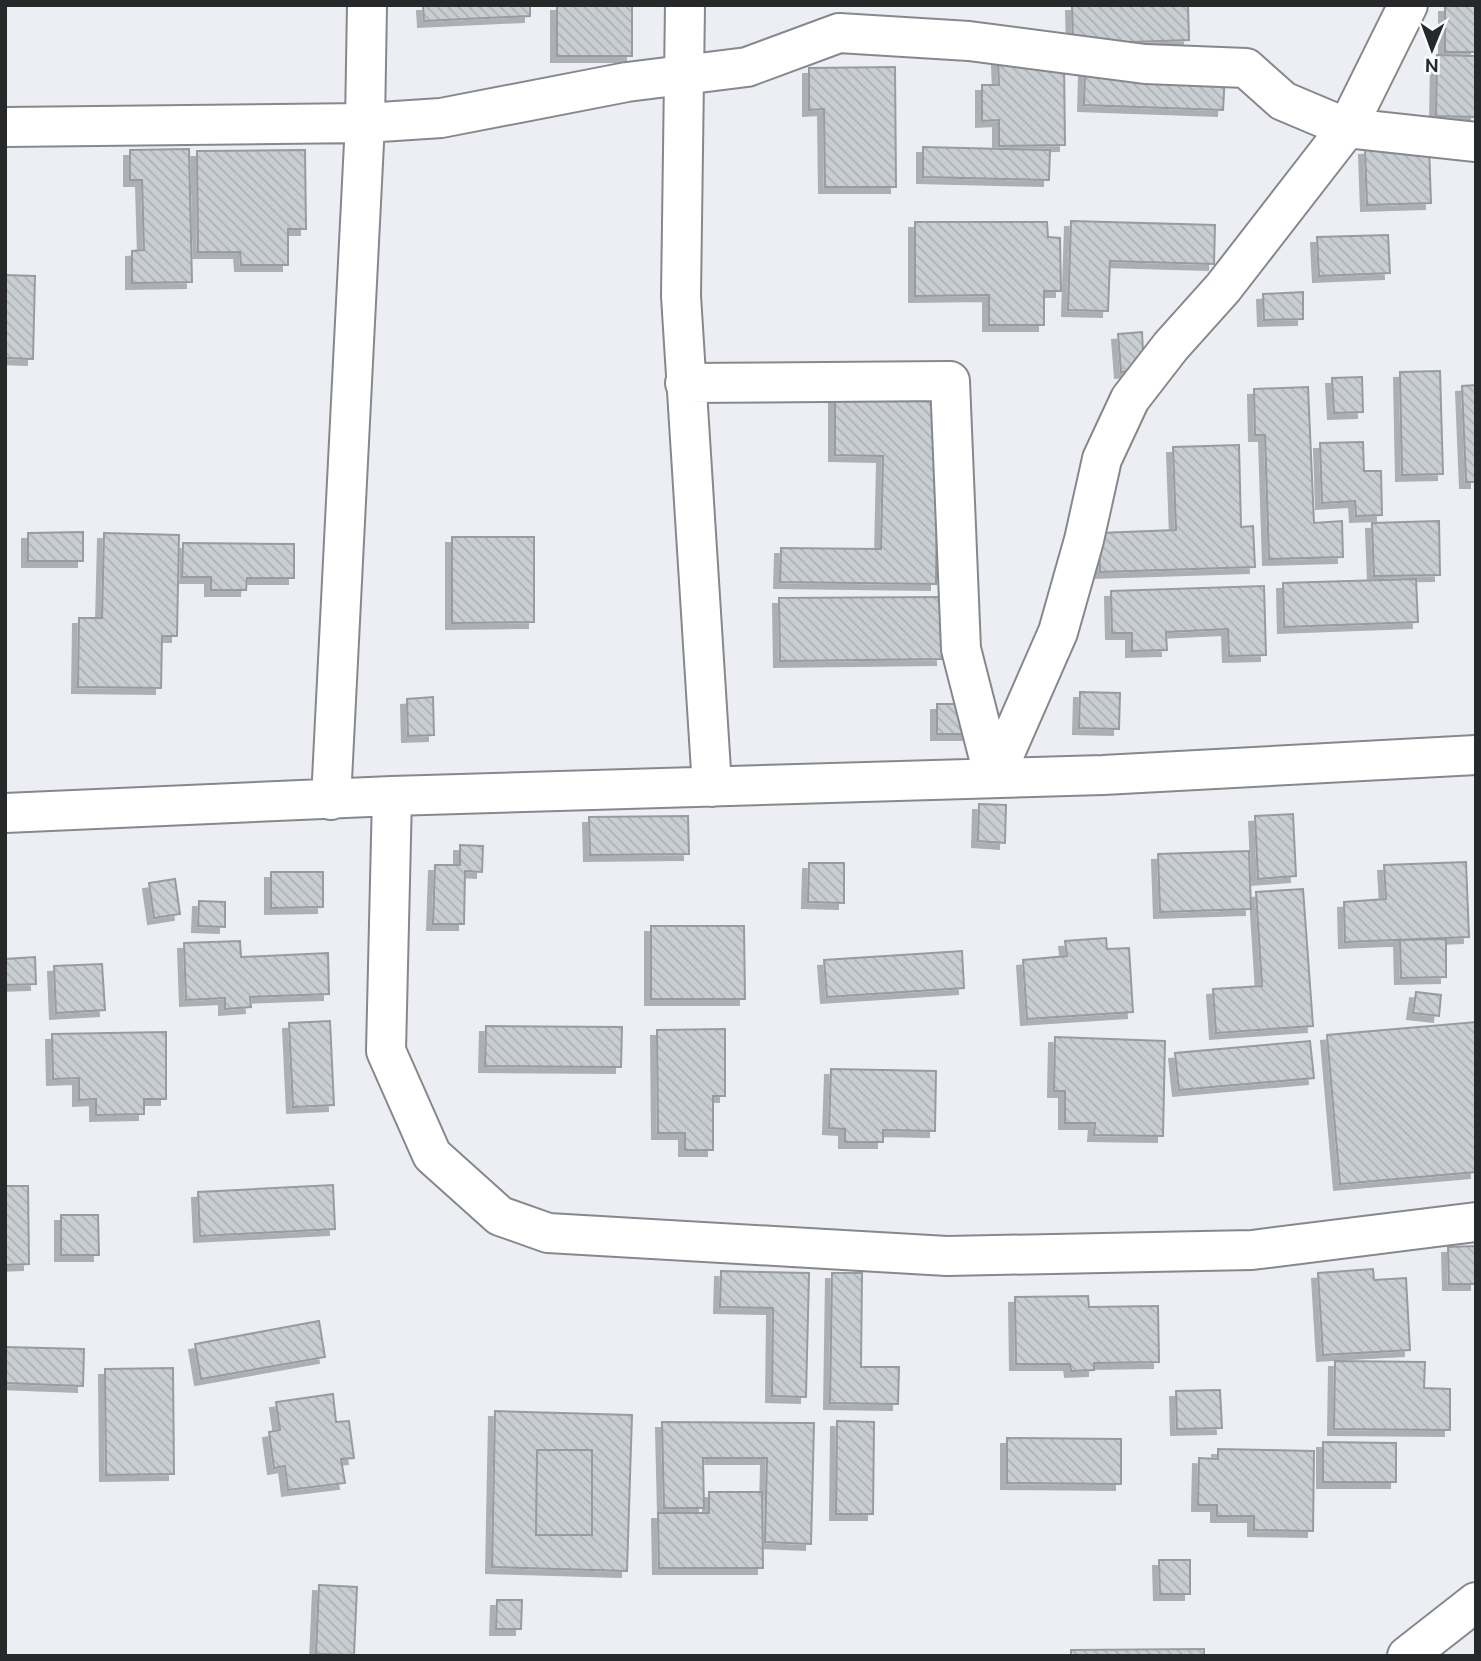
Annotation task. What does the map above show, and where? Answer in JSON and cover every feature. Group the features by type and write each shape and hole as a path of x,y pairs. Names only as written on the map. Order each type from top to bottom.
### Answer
{"street":[{"path":"331,800 365,123 367,5"},
{"path":"685,5 681,296 712,787"},
{"path":"994,778 1058,632 1084,540 1102,459 1130,399 1171,346 1223,288 1347,128 1408,5"},
{"path":"5,127 365,123 441,118 627,82 747,68 839,33 969,41 1145,64 1246,68 1283,100 1347,128 1476,142"},
{"path":"685,383 950,381 961,649 994,778"},
{"path":"5,813 392,796 994,778 1476,755"},
{"path":"392,796 386,1051 432,1155 500,1216 548,1233 947,1256 1252,1250 1476,1222"},
{"path":"1408,1656 1476,1602"}],"building":[{"path":"423,5 530,5 530,16 424,21"},
{"path":"557,5 632,5 632,56 557,56"},
{"path":"1072,5 1188,5 1189,40 1073,44"},
{"path":"1445,6 1476,6 1476,52 1445,52"},
{"path":"1437,55 1476,56 1476,117 1436,116"},
{"path":"998,60 1064,60 1065,145 999,146 999,120 982,121 982,85 999,85"},
{"path":"895,67 896,187 825,187 824,109 809,110 809,68"},
{"path":"1085,69 1225,75 1223,110 1084,105"},
{"path":"1429,146 1431,203 1367,205 1365,149"},
{"path":"923,147 1050,150 1049,180 923,177"},
{"path":"189,149 192,282 132,283 132,251 144,250 142,180 130,180 130,150"},
{"path":"305,150 306,229 288,229 288,265 241,265 240,252 198,252 197,151"},
{"path":"1071,221 1215,225 1214,264 1110,261 1108,311 1068,310"},
{"path":"915,222 1047,222 1048,237 1060,238 1061,291 1044,291 1044,325 989,325 989,295 915,296"},
{"path":"1388,235 1390,273 1319,276 1317,237"},
{"path":"5,275 35,276 33,359 5,358"},
{"path":"1303,292 1303,319 1264,320 1263,294"},
{"path":"1142,332 1144,370 1121,372 1118,334"},
{"path":"1440,371 1443,474 1402,475 1400,372"},
{"path":"1362,377 1363,412 1334,413 1332,378"},
{"path":"1476,385 1476,482 1466,482 1462,386"},
{"path":"1308,387 1314,523 1342,521 1343,557 1269,559 1265,435 1255,435 1254,389"},
{"path":"835,394 938,396 936,584 780,582 781,548 881,549 883,456 835,455"},
{"path":"1363,442 1364,471 1381,471 1382,515 1356,516 1355,501 1322,503 1320,443"},
{"path":"1239,445 1241,527 1253,526 1255,567 1100,572 1099,533 1176,530 1173,447"},
{"path":"1439,521 1440,575 1374,576 1372,523"},
{"path":"83,532 83,561 28,561 28,533"},
{"path":"104,533 179,535 177,636 162,636 161,688 78,687 79,618 102,618"},
{"path":"452,537 534,537 534,622 452,623"},
{"path":"183,543 294,544 294,578 247,578 246,590 211,590 211,577 182,577"},
{"path":"1416,579 1418,622 1284,627 1283,583"},
{"path":"1264,586 1266,655 1229,656 1228,629 1166,632 1167,650 1132,651 1132,633 1112,633 1111,591"},
{"path":"941,597 942,659 780,661 779,598"},
{"path":"1080,692 1120,693 1119,729 1079,728"},
{"path":"433,697 434,735 408,736 407,699"},
{"path":"937,704 971,704 971,734 937,734"},
{"path":"979,804 1006,805 1005,843 978,841"},
{"path":"1293,814 1296,876 1258,879 1255,816"},
{"path":"688,816 689,854 590,855 589,817"},
{"path":"460,845 483,846 482,872 465,871 464,924 433,924 435,865 460,865"},
{"path":"1249,851 1251,909 1160,912 1158,854"},
{"path":"1466,862 1469,937 1345,942 1344,902 1386,899 1384,865"},
{"path":"809,863 844,863 844,903 808,902"},
{"path":"271,872 323,872 323,907 271,908"},
{"path":"175,879 180,914 154,918 149,883"},
{"path":"1303,889 1313,1026 1216,1033 1213,989 1262,986 1256,892"},
{"path":"199,901 225,902 225,927 198,926"},
{"path":"651,926 744,926 745,999 651,999"},
{"path":"1106,938 1107,949 1129,948 1133,1012 1027,1019 1023,960 1067,956 1065,941"},
{"path":"1446,939 1446,977 1401,978 1400,940"},
{"path":"240,941 241,957 328,953 329,994 250,997 251,1007 225,1009 225,998 186,1000 184,943"},
{"path":"962,951 964,988 827,997 824,960"},
{"path":"35,957 36,984 5,985 5,959"},
{"path":"102,964 105,1010 56,1013 54,966"},
{"path":"1416,992 1441,995 1439,1016 1413,1013"},
{"path":"330,1021 334,1105 293,1107 289,1023"},
{"path":"1476,1022 1476,1172 1340,1184 1327,1035"},
{"path":"486,1026 622,1027 621,1067 485,1066"},
{"path":"725,1029 725,1096 713,1096 713,1150 685,1150 685,1133 658,1133 657,1030"},
{"path":"166,1032 166,1099 144,1099 144,1114 96,1115 96,1099 79,1100 79,1078 53,1079 52,1034"},
{"path":"1055,1037 1165,1041 1163,1136 1094,1135 1095,1123 1065,1123 1065,1091 1054,1091"},
{"path":"1310,1041 1314,1078 1179,1090 1175,1053"},
{"path":"831,1069 936,1071 935,1131 883,1130 883,1142 845,1142 845,1129 829,1128"},
{"path":"333,1185 335,1229 200,1236 198,1192"},
{"path":"5,1186 28,1186 29,1264 5,1265"},
{"path":"61,1215 98,1215 99,1255 61,1255"},
{"path":"1476,1246 1476,1284 1449,1284 1448,1247"},
{"path":"1373,1269 1374,1280 1406,1278 1410,1350 1323,1355 1318,1273"},
{"path":"721,1271 809,1273 806,1397 772,1396 773,1308 720,1307"},
{"path":"832,1273 862,1273 861,1367 899,1367 898,1404 830,1403"},
{"path":"1088,1296 1089,1307 1158,1306 1159,1362 1094,1363 1094,1370 1071,1371 1070,1364 1016,1364 1015,1297"},
{"path":"319,1321 325,1357 201,1379 195,1344"},
{"path":"5,1347 84,1349 83,1386 5,1383"},
{"path":"1335,1361 1425,1362 1424,1388 1450,1389 1450,1430 1334,1429"},
{"path":"173,1368 174,1474 106,1475 105,1369"},
{"path":"1220,1390 1222,1428 1177,1429 1176,1391"},
{"path":"333,1394 336,1422 349,1421 354,1458 341,1459 345,1483 288,1490 285,1466 274,1468 269,1432 280,1430 276,1402"},
{"path":"495,1411 632,1415 627,1571 492,1567","holes":["537,1450 592,1450 592,1535 536,1535"]},
{"path":"837,1421 874,1422 873,1514 836,1514"},
{"path":"662,1422 814,1423 811,1544 765,1542 767,1458 703,1458 704,1508 664,1508"},
{"path":"1007,1438 1121,1439 1121,1484 1007,1483"},
{"path":"1323,1442 1396,1443 1396,1482 1323,1482"},
{"path":"1218,1449 1314,1451 1313,1531 1254,1530 1254,1516 1217,1516 1217,1505 1198,1505 1199,1458 1218,1459"},
{"path":"537,1450 592,1450 592,1535 536,1535"},
{"path":"709,1492 762,1492 763,1568 659,1568 658,1513 709,1513"},
{"path":"1159,1560 1190,1560 1190,1594 1160,1594"},
{"path":"319,1585 357,1587 354,1655 316,1654"},
{"path":"497,1600 522,1600 521,1629 496,1629"},
{"path":"1204,1649 1204,1656 1071,1656 1071,1650"}]}
